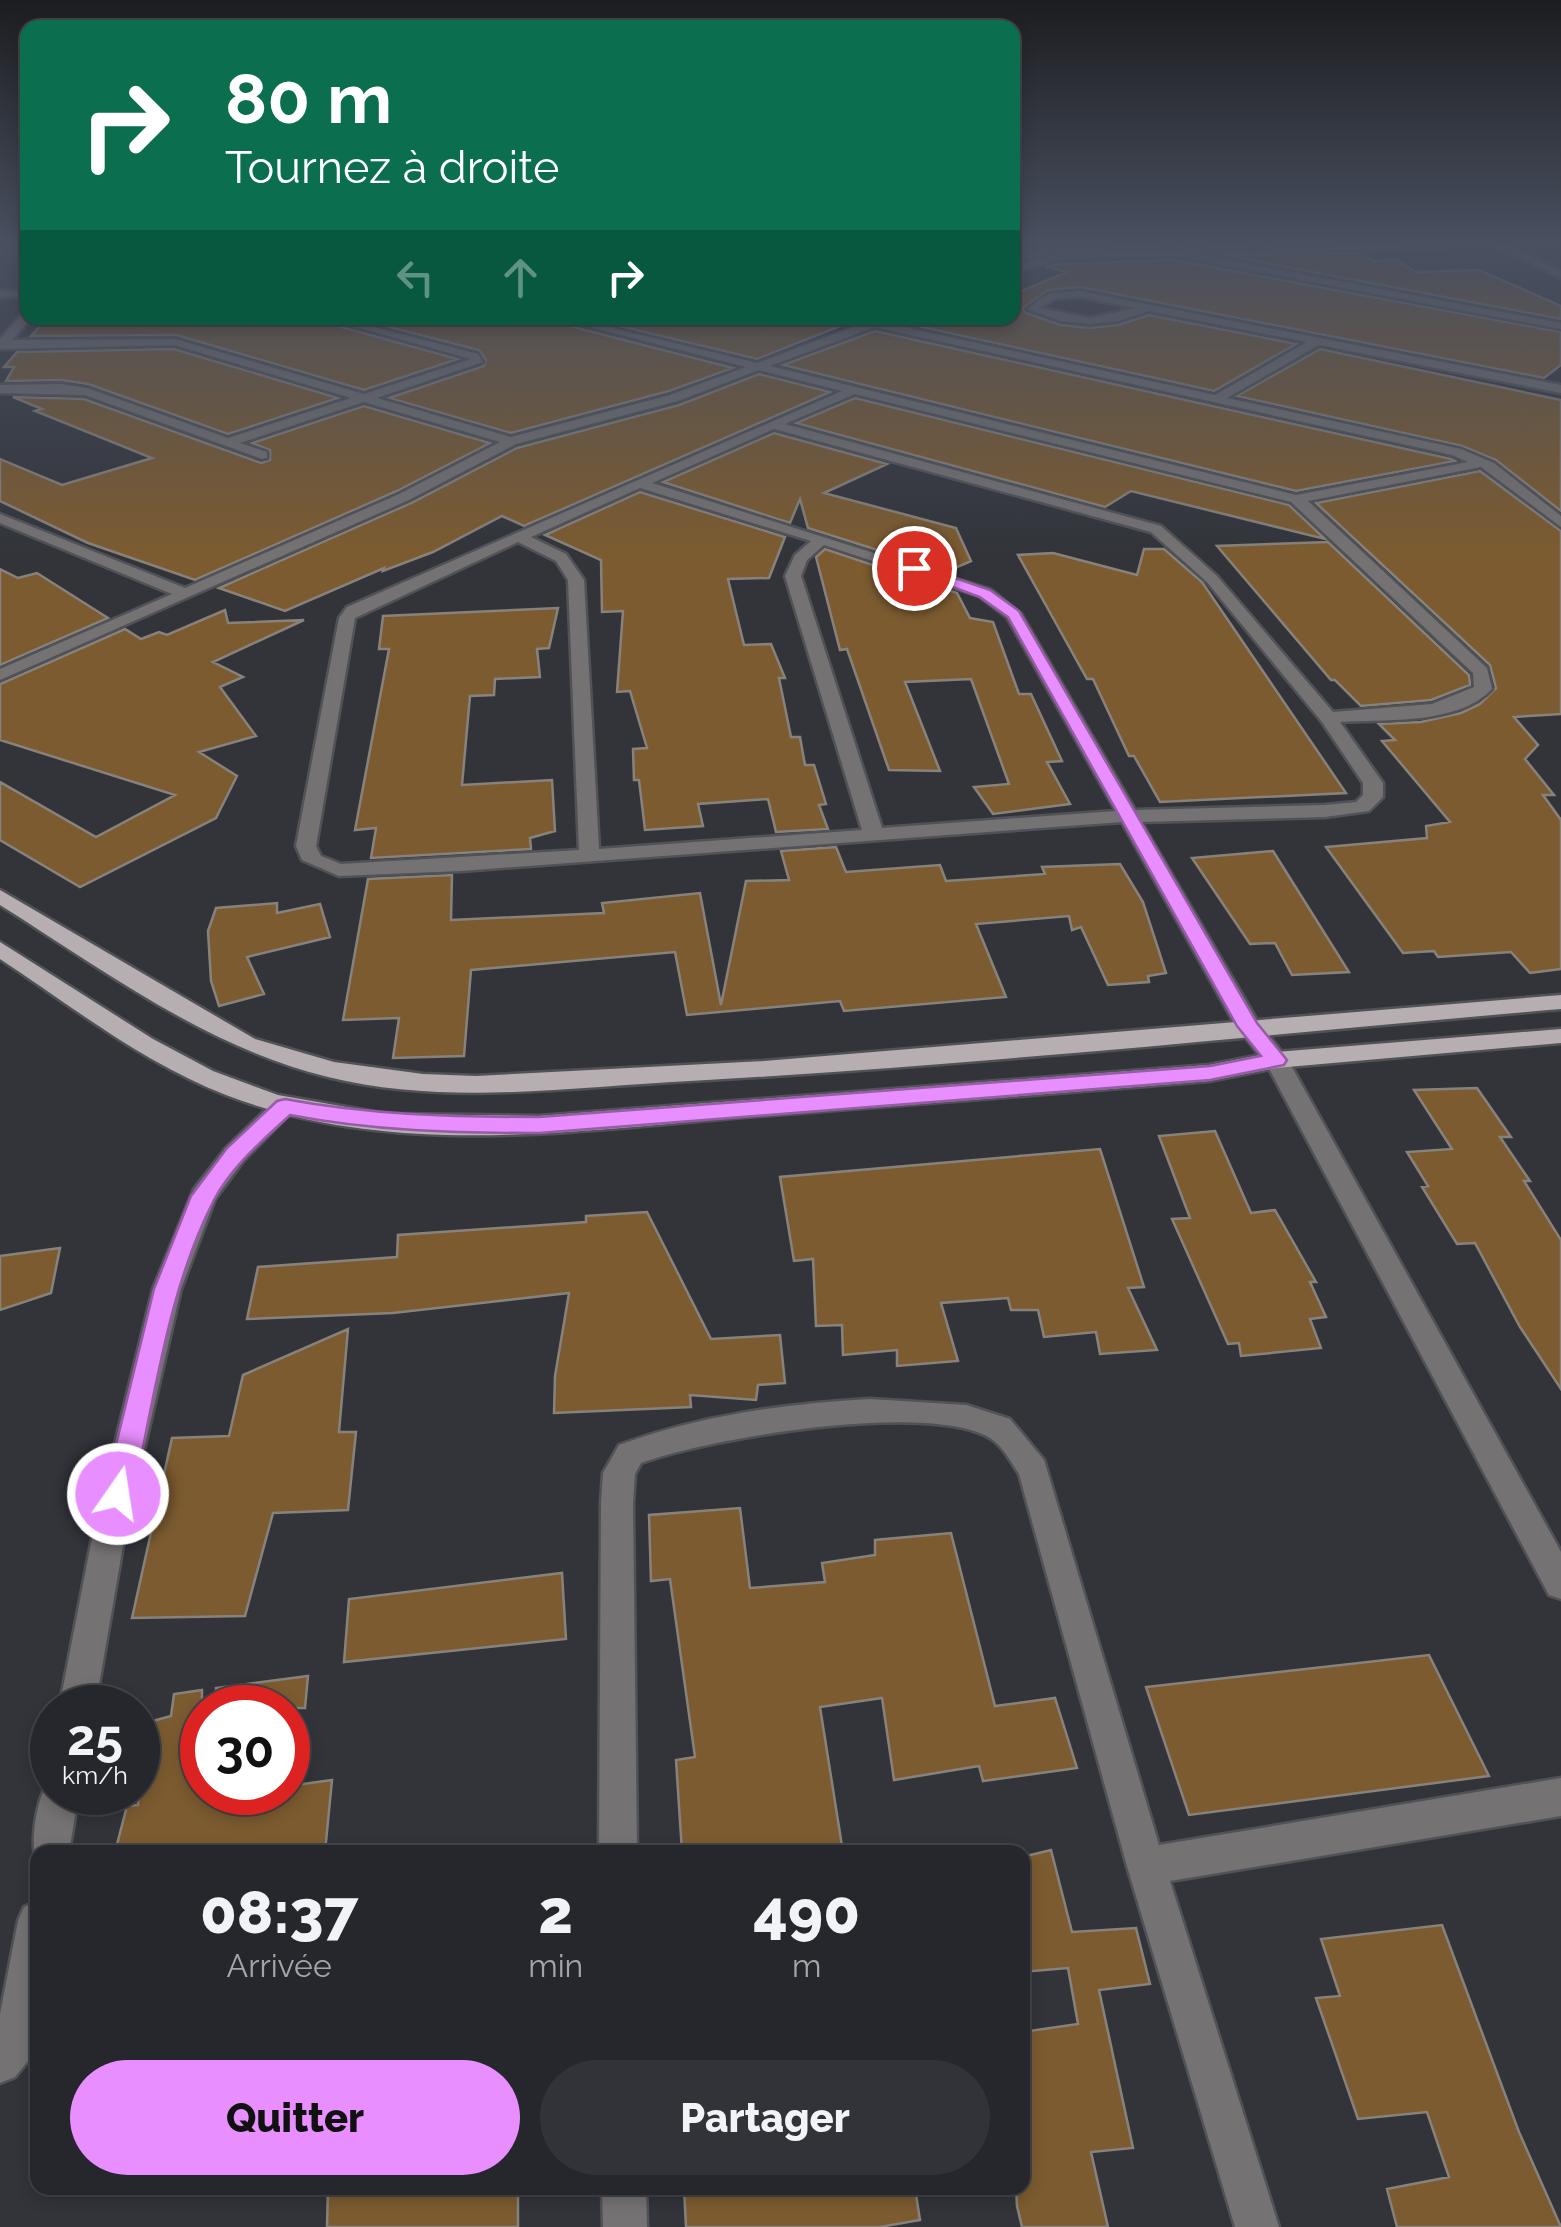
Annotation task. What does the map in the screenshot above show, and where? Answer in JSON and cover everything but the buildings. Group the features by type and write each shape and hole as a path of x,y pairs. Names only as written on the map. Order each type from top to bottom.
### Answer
{"main road":[{"path":"0,896 201,1020 247,1044 316,1066 376,1077 476,1084 764,1068 1561,1002"},
{"path":"0,949 192,1069 233,1089 285,1106 354,1119 428,1125 539,1125 1190,1074 1276,1060 1561,1036"}],"street":[{"path":"192,347 511,441"},
{"path":"226,442 460,368 479,358 437,347"},
{"path":"682,347 1296,500 1314,512 1481,672 1484,681 1483,689 1474,699 1450,706 1328,718"},
{"path":"0,675 386,506 511,441 674,398 807,347"},
{"path":"997,347 1388,435 1482,463 1561,523"},
{"path":"1218,398 1307,347"},
{"path":"1347,347 1561,390"},
{"path":"0,388 74,390 262,455"},
{"path":"773,425 1156,529 1212,580 1328,718 1372,782 1373,797 1362,807 1130,816 339,870 312,860 306,846 347,618 353,610 773,425 854,390"},
{"path":"1296,500 1482,463"},
{"path":"640,484 959,583 985,594 1014,614 1248,1026 1276,1060 1561,1584"},
{"path":"0,518 186,594"},
{"path":"518,537 562,558 573,567 576,580 589,855"},
{"path":"821,540 800,558 793,576 874,836"},
{"path":"81,1685 110,1528 167,1289 204,1196 235,1154 285,1106"},
{"path":"618,1845 617,1502 619,1473 630,1454 687,1434 742,1424 924,1412 976,1419 1004,1430 1033,1469 1146,1866 1258,2227"},
{"path":"1146,1866 1561,1798"},
{"path":"51,1845 57,1815"},
{"path":"18,2042 30,1970"},
{"path":"624,2195 625,2227"}],"route":[{"path":"118,1494 167,1289 204,1196 235,1154 285,1106 354,1119 428,1125 539,1125 1210,1073 1276,1060 1248,1026 1014,614 985,594 914,568"}]}
